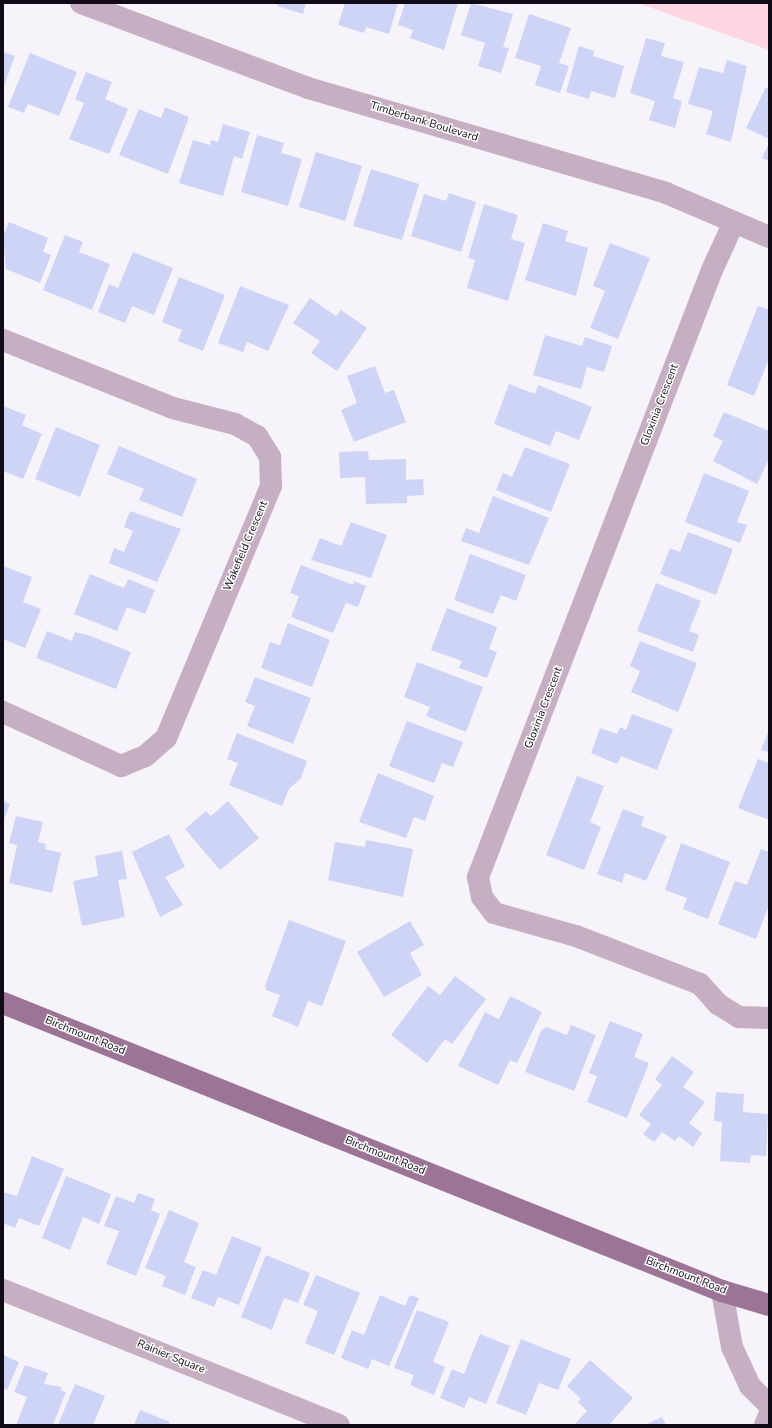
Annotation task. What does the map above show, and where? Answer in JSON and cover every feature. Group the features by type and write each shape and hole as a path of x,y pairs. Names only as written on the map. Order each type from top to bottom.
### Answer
{"main road":[{"name":"Birchmount Road","path":"3,1003 722,1291 769,1305"}],"street":[{"name":"Timberbank Boulevard","path":"81,3 308,88 666,193 769,237"},
{"name":"Gloxinia Crescent","path":"734,222 712,270 478,877 482,897 494,912 576,936 700,984 718,1004 738,1016 769,1018"},
{"name":"Wakefield Crescent","path":"3,340 173,408 235,424 257,436 270,457 271,486 166,738 161,743 145,756 121,766 3,712"},
{"name":"Rainier Square","path":"3,1290 339,1425"},
{"path":"722,1291 732,1347 750,1386 769,1405"},
{"path":"765,1425 769,1415"}],"shaded area":[{"path":"638,3 769,3 769,50"}],"building":[{"path":"278,3 306,3 303,14 277,6"},
{"path":"345,3 398,3 389,34 366,27 364,33 338,25"},
{"path":"405,3 458,3 444,50 410,38 413,30 398,25"},
{"path":"471,3 513,14 503,47 509,48 501,73 478,66 485,43 461,35"},
{"path":"529,14 571,28 559,63 569,66 560,93 535,85 541,66 515,58"},
{"path":"646,38 665,43 661,56 684,62 673,98 682,101 675,128 649,120 655,101 630,93"},
{"path":"579,46 594,51 593,56 624,66 615,98 591,91 589,99 566,92"},
{"path":"3,52 15,56 3,88"},
{"path":"30,53 77,72 59,116 28,104 24,113 8,107"},
{"path":"727,60 747,66 731,142 706,134 713,111 688,104 699,67 723,73"},
{"path":"86,72 112,82 105,99 128,109 109,154 69,139 84,103 75,99"},
{"path":"766,87 769,89 769,139 746,128"},
{"path":"165,107 189,117 168,174 119,155 139,109 161,118"},
{"path":"223,124 250,132 242,159 234,156 223,196 179,183 193,140 210,145 211,140 218,142"},
{"path":"257,135 284,143 281,153 302,159 288,206 241,192"},
{"path":"769,143 769,161 762,158"},
{"path":"316,152 362,166 345,221 299,207"},
{"path":"371,169 419,184 402,240 353,226"},
{"path":"449,193 476,202 461,252 411,236 424,194 446,201"},
{"path":"484,204 518,215 511,239 525,243 508,301 467,288 475,260 468,258"},
{"path":"9,222 48,238 43,252 51,255 40,283 6,269 3,236"},
{"path":"543,223 568,231 565,241 588,248 576,296 525,280"},
{"path":"65,235 83,242 79,252 110,264 92,310 43,290"},
{"path":"610,243 650,258 618,339 590,328 605,291 593,286"},
{"path":"133,252 173,268 154,315 132,306 125,323 98,312 109,284 118,288"},
{"path":"179,277 225,295 203,351 178,341 182,330 162,322"},
{"path":"240,286 289,305 268,351 247,342 243,352 218,343"},
{"path":"310,298 336,316 341,310 367,328 337,371 311,353 320,341 293,323"},
{"path":"758,306 769,310 769,359 754,396 727,385"},
{"path":"545,335 582,346 585,337 612,346 604,372 587,367 581,389 533,375"},
{"path":"375,366 385,393 394,390 406,422 354,442 341,410 357,403 347,376"},
{"path":"509,384 535,394 538,385 592,407 579,440 556,431 550,446 494,424"},
{"path":"3,406 26,415 22,425 42,434 23,479 3,471"},
{"path":"724,412 769,431 769,459 757,484 713,461 723,441 713,436"},
{"path":"56,427 100,445 80,497 35,479"},
{"path":"119,446 197,479 182,517 139,500 144,489 107,474"},
{"path":"525,447 570,464 551,512 496,490 503,473 512,477"},
{"path":"368,451 369,460 406,459 406,480 423,479 424,495 407,496 407,503 366,504 365,477 340,478 339,452"},
{"path":"704,473 749,491 737,522 747,525 740,543 685,522"},
{"path":"493,496 549,518 529,565 461,541 466,528 479,533"},
{"path":"130,511 181,529 157,582 109,563 114,548 124,552 133,531 124,527"},
{"path":"351,522 387,535 371,578 311,560 320,538 341,546"},
{"path":"688,532 733,549 716,595 660,574 670,548 680,552"},
{"path":"470,554 526,575 516,601 501,595 493,614 454,600"},
{"path":"301,565 353,585 354,581 366,586 358,607 346,603 333,633 291,617 299,596 290,593"},
{"path":"3,566 32,577 23,602 41,609 25,648 3,639"},
{"path":"90,574 124,588 128,579 155,590 145,614 127,607 117,631 74,614"},
{"path":"656,583 701,601 689,631 699,635 693,652 637,631"},
{"path":"447,608 497,627 489,649 497,652 487,678 459,668 462,661 431,650"},
{"path":"288,623 330,640 312,687 261,668 270,642 280,645"},
{"path":"47,631 72,641 75,632 88,635 131,652 116,689 36,658"},
{"path":"640,641 697,663 678,712 631,692 640,671 630,666"},
{"path":"417,662 483,687 466,732 426,716 430,707 404,697"},
{"path":"255,677 311,698 293,744 247,726 255,706 245,702"},
{"path":"632,714 673,729 657,770 621,756 617,764 591,753 600,728 617,734 620,727 626,730"},
{"path":"407,721 463,742 453,767 442,763 434,783 389,766"},
{"path":"769,730 769,752 761,750"},
{"path":"237,733 307,761 301,778 289,789 282,806 229,785 238,763 227,759"},
{"path":"758,759 769,763 769,820 738,808"},
{"path":"378,773 434,796 425,821 414,817 406,838 359,822"},
{"path":"577,776 604,786 590,822 601,827 584,870 546,855"},
{"path":"3,801 10,804 3,821"},
{"path":"228,801 259,838 220,870 185,829 206,811 211,816"},
{"path":"623,809 644,817 641,826 667,836 646,881 625,873 622,883 597,874"},
{"path":"16,816 43,822 38,842 46,844 45,849 61,853 52,893 9,883 17,845 9,843"},
{"path":"169,834 185,867 165,877 183,905 160,917 132,852"},
{"path":"366,840 413,849 403,897 328,880 335,842 365,847"},
{"path":"681,843 730,862 708,919 683,909 687,898 665,890"},
{"path":"761,849 769,852 769,905 756,939 718,924 735,881 747,885"},
{"path":"122,851 127,879 118,880 125,917 82,926 73,881 98,876 95,856"},
{"path":"289,920 346,941 322,1006 308,1001 298,1027 272,1016 280,995 266,990 265,986"},
{"path":"410,921 424,945 410,953 422,975 384,997 357,952"},
{"path":"455,976 486,999 452,1044 445,1039 427,1063 391,1035 428,986 440,995"},
{"path":"510,996 542,1012 517,1063 510,1060 498,1085 458,1066 485,1012 499,1019"},
{"path":"610,1021 643,1034 634,1057 649,1063 627,1118 587,1102 597,1076 589,1073"},
{"path":"571,1025 596,1035 574,1091 525,1072 541,1031 546,1027 567,1035"},
{"path":"672,1056 694,1072 683,1087 705,1102 689,1123 702,1133 693,1147 679,1136 675,1141 662,1132 654,1142 643,1134 651,1124 639,1115 662,1085 655,1079"},
{"path":"716,1092 744,1094 743,1112 768,1114 766,1156 751,1155 750,1163 720,1161 722,1122 714,1121"},
{"path":"32,1156 64,1169 39,1226 19,1218 15,1228 3,1223 3,1192 17,1196"},
{"path":"66,1176 111,1194 99,1224 83,1217 70,1250 42,1238"},
{"path":"138,1193 155,1199 151,1210 160,1214 136,1276 106,1264 119,1231 104,1226 116,1196 134,1203"},
{"path":"169,1210 199,1223 184,1262 196,1267 185,1295 162,1286 166,1276 145,1268"},
{"path":"232,1236 262,1248 239,1305 218,1297 214,1307 191,1298 203,1270 216,1275"},
{"path":"266,1255 310,1273 298,1303 284,1298 272,1330 241,1317"},
{"path":"316,1275 360,1293 334,1355 305,1343 318,1311 303,1305"},
{"path":"380,1295 405,1306 410,1295 419,1298 389,1366 372,1359 368,1369 341,1358 352,1330 364,1335"},
{"path":"417,1310 449,1322 433,1362 445,1367 434,1395 410,1385 414,1375 394,1368"},
{"path":"480,1334 510,1346 486,1404 469,1397 464,1408 440,1398 452,1369 464,1374"},
{"path":"521,1339 571,1359 558,1390 539,1383 526,1415 496,1403"},
{"path":"3,1355 19,1362 7,1390 3,1388"},
{"path":"590,1360 633,1398 609,1425 574,1425 587,1411 578,1402 581,1399 567,1386"},
{"path":"25,1365 48,1373 44,1384 62,1387 60,1390 66,1392 53,1425 16,1425 27,1397 14,1392"},
{"path":"75,1384 105,1396 93,1425 58,1425"},
{"path":"140,1410 170,1422 168,1425 134,1425"},
{"path":"662,1417 666,1425 644,1425"}]}
